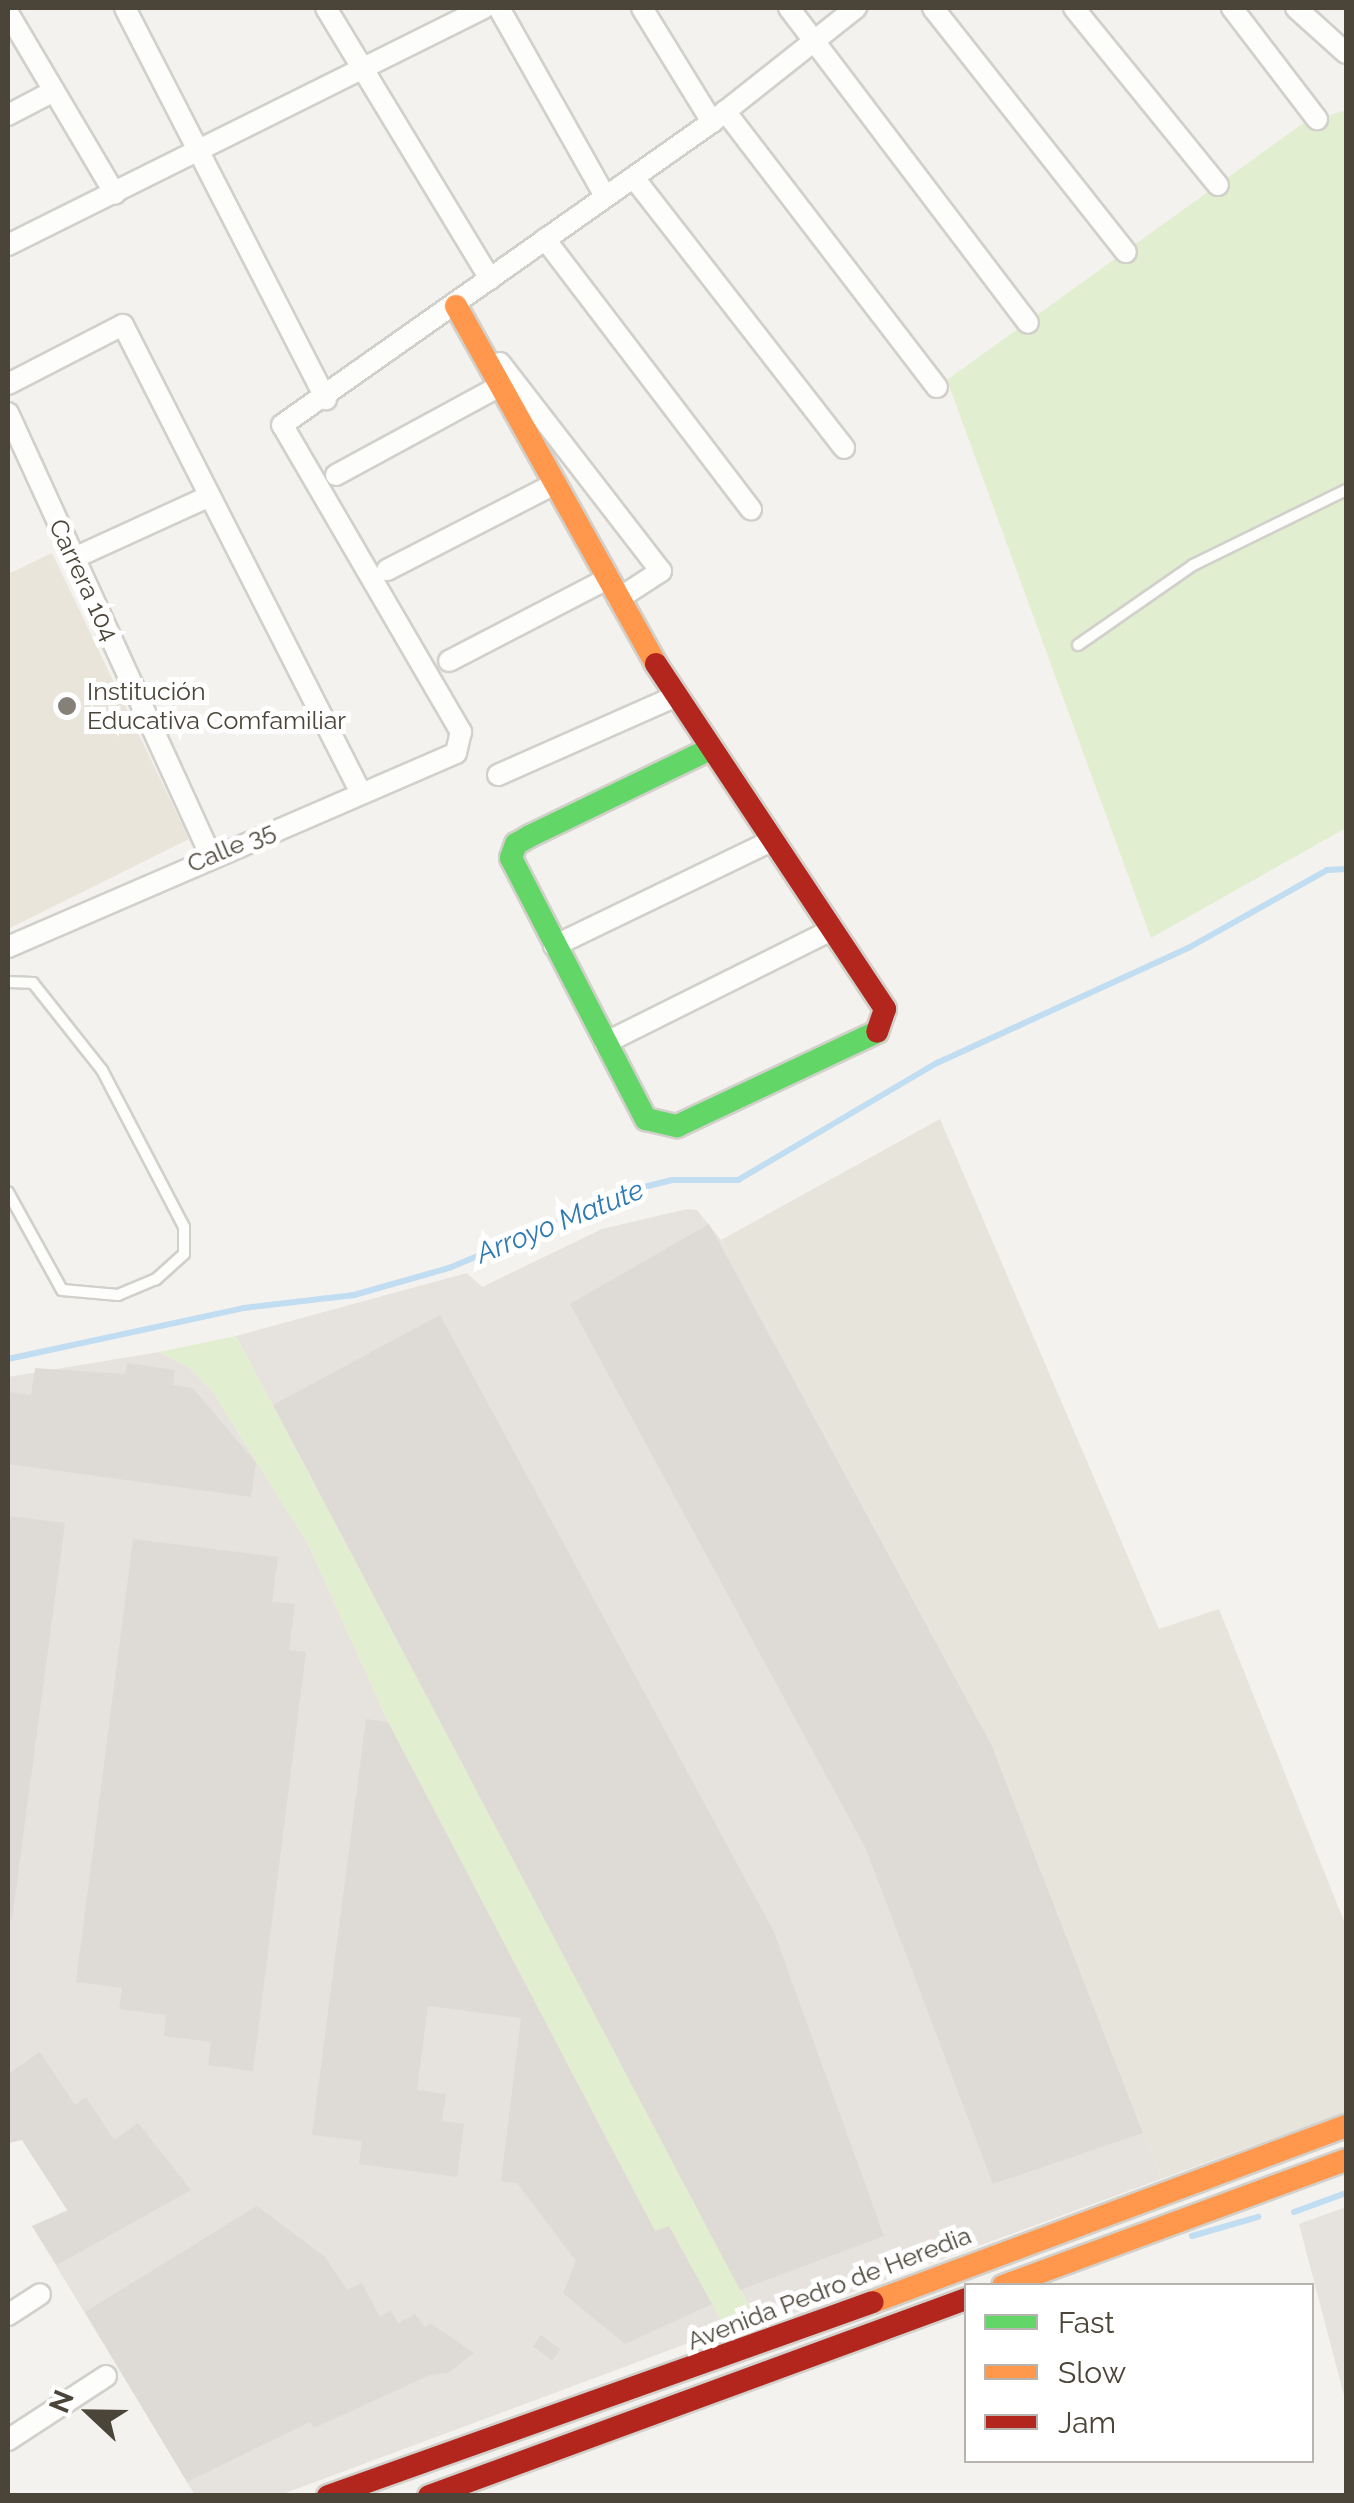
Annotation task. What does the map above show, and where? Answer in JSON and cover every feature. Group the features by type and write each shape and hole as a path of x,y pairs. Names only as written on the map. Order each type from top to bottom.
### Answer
{"main road":[{"path":"456,306 674,696 768,842 884,1009 880,1030 677,1126 660,1127 646,1119 510,858 516,844 708,750"},
{"name":"Avenida Pedro de Heredia","path":"328,2496 626,2394 1346,2126"},
{"path":"1011,2283 1346,2160"},
{"path":"429,2496 964,2300"}],"street":[{"path":"126,8 326,399 719,116 856,8"},
{"path":"326,8 490,280"},
{"path":"8,245 364,72 484,8"},
{"path":"499,8 605,196"},
{"path":"642,8 719,116 937,387"},
{"path":"790,8 811,44 1028,323"},
{"path":"933,8 1126,252"},
{"path":"1074,8 1218,185"},
{"path":"1232,8 1317,120"},
{"path":"1296,8 1346,53"},
{"path":"8,13 116,194"},
{"path":"8,115 54,91"},
{"path":"634,178 844,448"},
{"path":"545,239 751,509"},
{"path":"449,660 661,571 456,306"},
{"path":"8,384 123,325 361,793"},
{"path":"336,475 500,386"},
{"name":"Calle 35","path":"8,948 210,856 456,752 461,732 282,425 326,399"},
{"name":"Carrera 104","path":"8,413 210,856"},
{"path":"387,570 554,484"},
{"path":"74,558 210,496"},
{"path":"498,775 674,696"},
{"path":"554,946 768,842"},
{"path":"605,1043 832,930"},
{"path":"8,2315 40,2294"},
{"path":"8,2440 106,2376"}],"lane":[{"path":"1078,645 1194,565 1346,490"},
{"path":"8,982 33,983 102,1070 184,1227 184,1254 156,1280 118,1294 62,1290 8,1192"}],"shaded area":[{"name":"Institución Educativa Comfamiliar","path":"52,553 189,839 8,929 8,574"},
{"path":"940,1119 1159,1629 1219,1609 1346,1926 1346,2112 1161,2179 991,1744 721,1240"},
{"path":"697,1210 721,1240 991,1744 1161,2179 760,2326 236,1336 467,1273 482,1287 602,1229"},
{"path":"159,1352 190,1368 212,1391 308,1544 388,1722 655,2230 669,2226 726,2329 280,2495 195,2495 32,2226 67,2210 22,2140 8,2143 8,1377"},
{"path":"1346,2207 1346,2403 1299,2224"}],"green space":[{"path":"1346,110 1346,828 1151,938 947,380 1302,124"},
{"path":"236,1336 760,2326 742,2333 726,2329 669,2227 655,2231 388,1722 308,1544 212,1391 190,1368 159,1352"}],"building":[{"path":"709,1224 991,1744 1143,2133 993,2184 866,1849 570,1304"},
{"path":"440,1315 774,1932 884,2236 740,2290 273,1405"},
{"path":"127,1363 175,1370 173,1385 193,1388 256,1463 251,1497 8,1464 8,1392 31,1395 35,1368 125,1374"},
{"path":"8,1516 65,1523 12,1919 8,1918"},
{"path":"133,1539 278,1557 272,1602 295,1604 289,1650 306,1652 253,2071 208,2065 211,2042 164,2036 166,2015 119,2009 122,1988 76,1982"},
{"path":"366,1719 388,1722 655,2231 669,2226 712,2304 625,2344 563,2293 576,2261 517,2183 501,2181 521,2018 428,2006 417,2090 446,2094 442,2121 464,2124 457,2177 359,2164 362,2141 312,2135"},
{"path":"40,2052 75,2105 86,2097 114,2140 138,2123 191,2190 57,2265 32,2226 68,2211 22,2140 8,2143 8,2074"},
{"path":"257,2206 325,2257 347,2290 362,2283 380,2317 391,2310 398,2323 415,2314 425,2327 430,2323 474,2353 448,2373 430,2375 314,2428 310,2422 187,2482 85,2312"},
{"path":"541,2335 560,2349 552,2360 533,2346"}],"waterway":[{"name":"Arroyo Matute","path":"8,1359 244,1308 354,1295 449,1268 640,1188 671,1180 738,1180 937,1063 1190,947 1327,870 1346,869"},
{"path":"1294,2212 1346,2193"},
{"path":"1192,2236 1258,2217"}],"traffic: fast":[{"path":"708,750 530,836 516,844 511,858 646,1119 677,1126 877,1032"}],"traffic: slow":[{"path":"456,306 656,664"},
{"path":"873,2302 1346,2126"},
{"path":"1011,2283 1346,2160"}],"traffic: jam":[{"path":"656,664 885,1009 877,1032"},
{"path":"429,2496 964,2300"},
{"path":"328,2496 873,2302"}],"place":[{"name":"Institución Educativa Comfamiliar","path":"67,706"}]}
